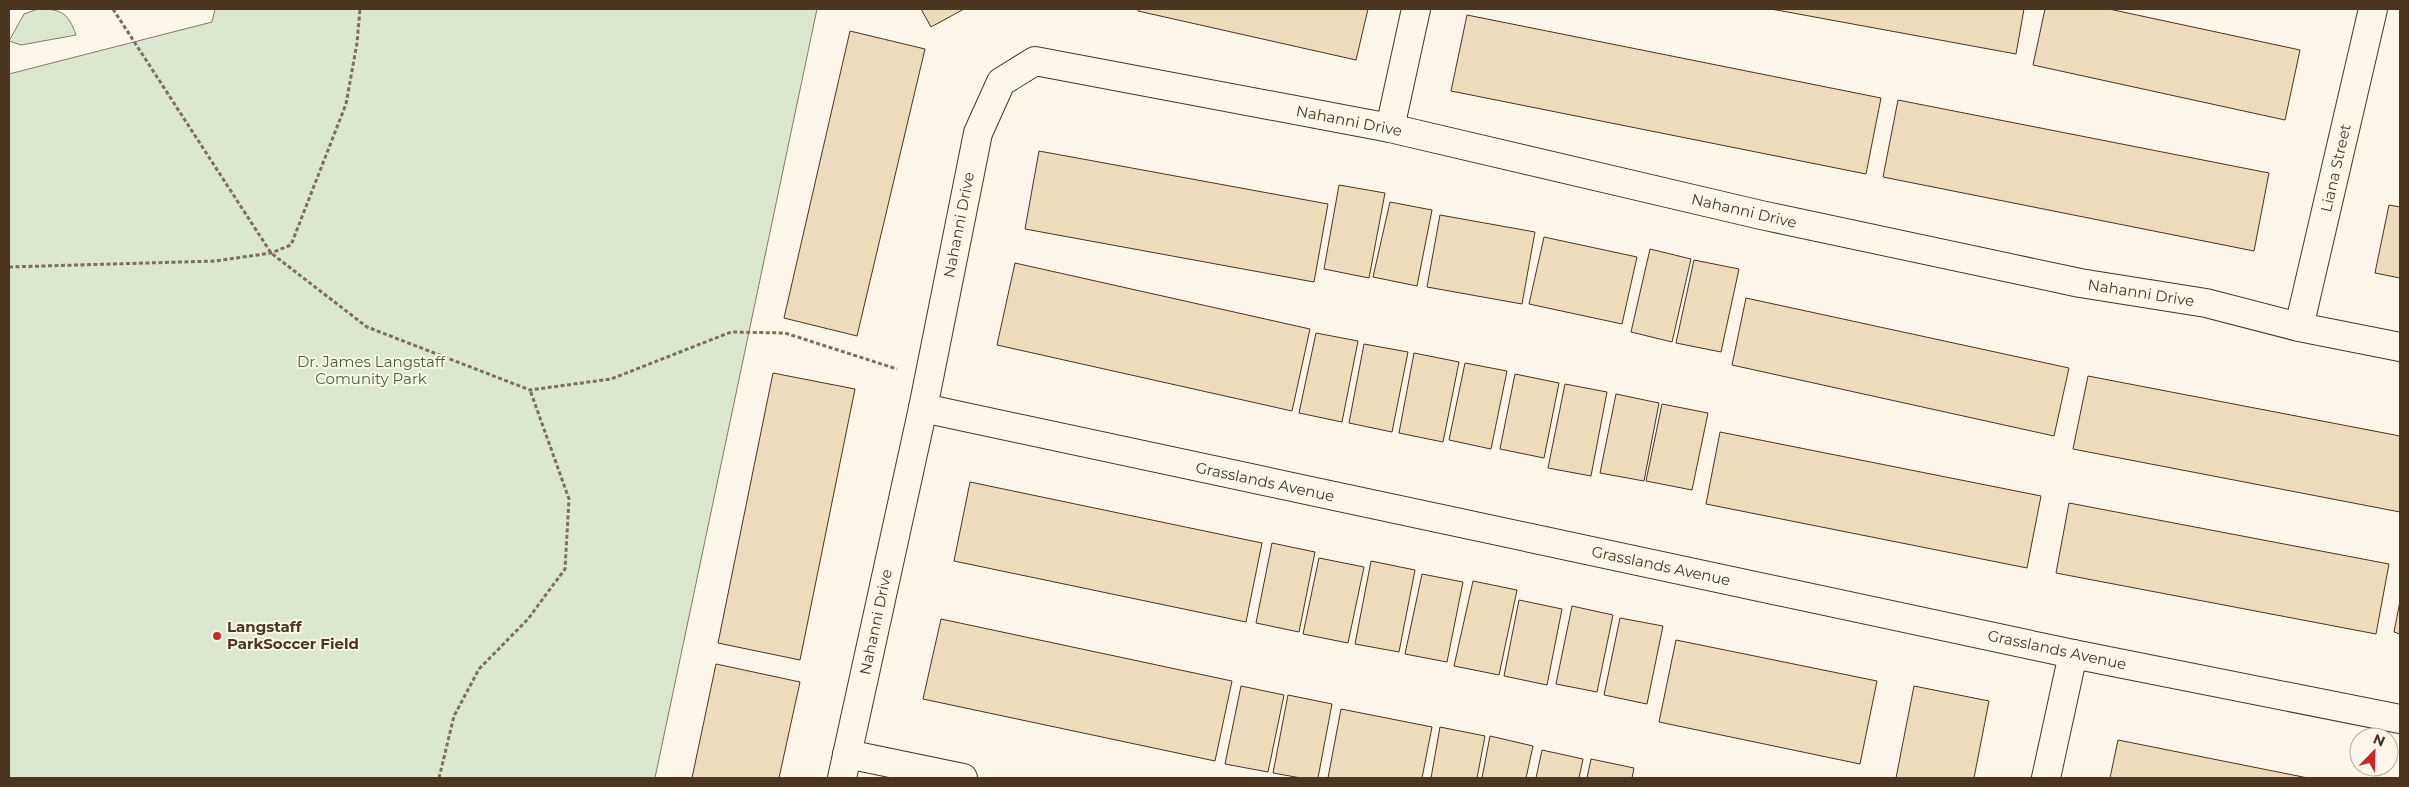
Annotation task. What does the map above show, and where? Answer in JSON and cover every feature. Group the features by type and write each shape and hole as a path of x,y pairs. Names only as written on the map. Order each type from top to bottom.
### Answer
{"street":[{"path":"1390,128 1416,9"},
{"name":"Liana Street","path":"2299,327 2373,9"},
{"name":"Nahanni Drive","path":"845,766 923,408 978,133 1001,82 1035,61 1390,128 1761,215 2080,283 2206,303 2299,327 2400,347"},
{"name":"Grasslands Avenue","path":"923,408 2073,654 2400,719"},
{"path":"2046,778 2073,654"},
{"path":"845,766 964,778"}],"path":[{"path":"113,9 271,253 367,327 530,390 611,379 731,332 785,333 900,370"},
{"path":"9,267 215,261 271,253 291,246 346,104 357,43 360,9"},
{"path":"439,778 454,716 479,669 528,619 565,568 569,500 530,390"}],"green space":[{"path":"38,9 58,11 63,14 67,17 76,35 21,45 9,41 24,14"},
{"name":"Dr. James Langstaff Comunity Park","path":"215,9 817,9 655,778 9,778 9,74 212,22"}],"building":[{"path":"921,9 964,9 931,27"},
{"path":"1139,9 1368,9 1356,60 1138,11"},
{"path":"1771,9 2024,9 2016,54"},
{"path":"2045,9 2109,9 2300,50 2285,120 2033,65"},
{"path":"1467,15 1881,98 1866,174 1451,91"},
{"path":"850,31 925,49 857,336 784,318"},
{"path":"1898,100 2269,173 2254,251 1883,177"},
{"path":"1039,151 1328,204 1314,282 1025,229"},
{"path":"1339,185 1385,193 1369,278 1324,269"},
{"path":"1390,202 1432,210 1417,286 1373,277"},
{"path":"2389,205 2400,207 2400,278 2375,273"},
{"path":"1440,215 1535,232 1522,304 1427,287"},
{"path":"1544,237 1637,257 1622,324 1529,304"},
{"path":"1650,249 1691,259 1672,342 1631,332"},
{"path":"1694,260 1739,269 1721,352 1676,343"},
{"path":"1015,263 1310,329 1292,411 997,345"},
{"path":"1746,298 2069,368 2054,436 1732,365"},
{"path":"1316,333 1358,341 1342,422 1299,413"},
{"path":"1364,344 1408,352 1392,432 1349,423"},
{"path":"1414,353 1459,362 1443,442 1399,433"},
{"path":"1465,363 1507,371 1491,449 1449,440"},
{"path":"773,373 855,389 800,660 718,643"},
{"path":"1515,374 1559,383 1544,458 1500,449"},
{"path":"2088,376 2400,436 2400,512 2073,449"},
{"path":"1565,384 1607,392 1591,476 1548,468"},
{"path":"1616,394 1659,403 1644,481 1600,473"},
{"path":"1662,404 1708,413 1692,490 1646,481"},
{"path":"1720,432 2041,496 2027,568 1706,504"},
{"path":"970,482 1262,543 1246,622 954,561"},
{"path":"2069,503 2389,564 2376,634 2056,573"},
{"path":"1272,543 1315,552 1299,632 1256,623"},
{"path":"1319,558 1364,567 1348,643 1303,634"},
{"path":"1371,561 1415,570 1399,652 1355,644"},
{"path":"1422,574 1463,582 1447,662 1405,654"},
{"path":"1473,581 1517,590 1499,675 1454,666"},
{"path":"1519,600 1562,609 1547,685 1504,676"},
{"path":"2400,601 2400,634 2394,632"},
{"path":"1572,606 1613,615 1597,692 1556,684"},
{"path":"1620,618 1663,626 1647,704 1604,695"},
{"path":"941,619 1232,681 1215,761 923,699"},
{"path":"1676,640 1877,681 1860,764 1659,722"},
{"path":"716,664 800,682 779,778 692,778"},
{"path":"1241,686 1284,695 1268,772 1225,764"},
{"path":"1914,686 1989,701 1974,778 1896,778"},
{"path":"1288,695 1332,704 1318,778 1301,778 1273,773"},
{"path":"1341,709 1432,727 1422,778 1328,778"},
{"path":"1440,727 1485,736 1477,778 1431,778"},
{"path":"1490,736 1533,746 1526,778 1482,778"},
{"path":"2118,740 2308,778 2110,778"},
{"path":"1542,750 1583,759 1579,778 1536,778"},
{"path":"1591,759 1634,768 1632,778 1587,778"}],"place":[{"name":"Langstaff ParkSoccer Field","path":"217,636"}]}
